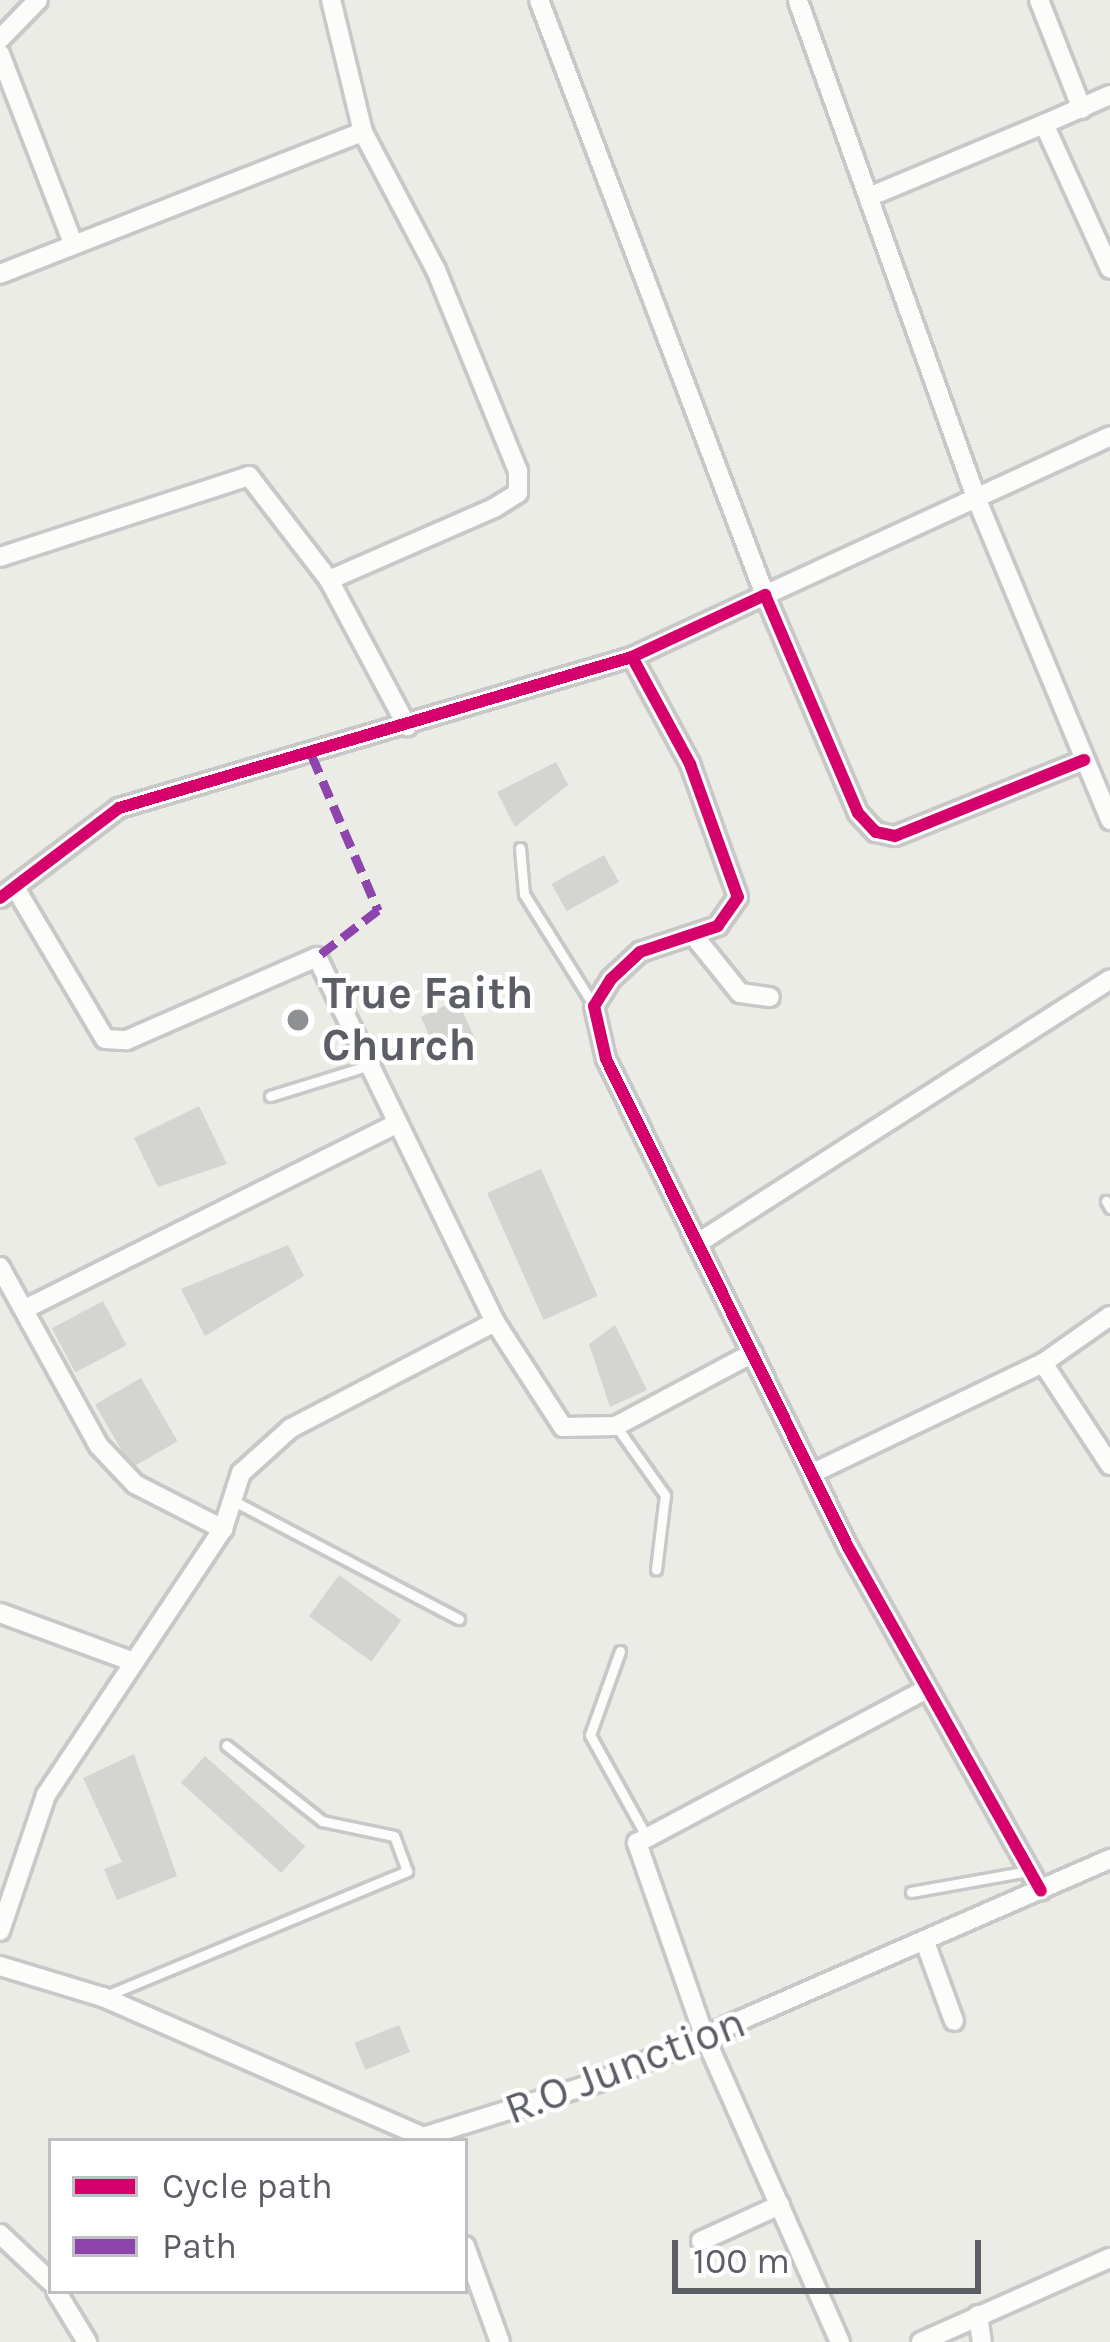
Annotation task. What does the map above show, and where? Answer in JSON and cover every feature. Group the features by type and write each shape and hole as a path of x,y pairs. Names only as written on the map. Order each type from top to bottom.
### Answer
{"street":[{"path":"0,39 38,0"},
{"path":"329,580 518,493 436,270 363,132 331,0"},
{"path":"539,0 765,595 858,814 876,832 895,836 1084,760"},
{"path":"1039,0 1082,109"},
{"path":"798,1 977,500 1110,820"},
{"path":"0,54 72,241"},
{"path":"871,196 1110,95"},
{"path":"1044,124 1110,269"},
{"path":"0,274 72,241 363,132"},
{"path":"753,1353 616,1426 591,1435 563,1427 495,1322 394,1125 317,957 299,956 127,1040 105,1039 8,894 119,808 632,657 1110,436"},
{"path":"0,557 249,476 329,580 407,726"},
{"path":"632,657 690,764 738,897 718,926 640,952 594,1006 629,1110 701,1240 813,1473 1041,1891"},
{"path":"694,936 740,993 770,997"},
{"path":"701,1240 1110,979"},
{"path":"25,1310 394,1125"},
{"path":"0,1267 99,1446 135,1484 223,1529"},
{"path":"813,1473 1043,1363 1110,1316"},
{"path":"0,1930 46,1795 223,1529 241,1473 291,1428 495,1322"},
{"path":"1043,1363 1110,1465"},
{"path":"0,1613 131,1661"},
{"path":"840,2342 705,2038 639,1857 645,1834 927,1689"},
{"name":"R.O Junction","path":"427,2138 705,2038 1041,1891 1107,1867"},
{"path":"925,1942 954,2021"},
{"name":"R.O Junction","path":"0,1966 104,1997 422,2138"},
{"path":"701,2241 780,2205"},
{"path":"0,2234 48,2279"},
{"path":"468,2254 500,2342"},
{"path":"921,2342 1110,2258"},
{"path":"59,2294 88,2342"},
{"path":"978,2315 982,2342"}],"lane":[{"path":"520,848 524,895 594,1006"},
{"path":"270,1096 367,1066"},
{"path":"616,1426 665,1495 656,1569"},
{"path":"233,1501 459,1619"},
{"path":"620,1652 590,1735 645,1834"},
{"path":"104,1997 407,1870 394,1836 322,1820 226,1745"},
{"path":"911,1892 1029,1871"}],"building":[{"path":"556,762 568,785 515,827 497,792"},
{"path":"604,855 619,882 567,911 552,884"},
{"path":"457,1000 476,1041 440,1058 421,1017"},
{"path":"199,1106 227,1164 158,1187 134,1138"},
{"path":"541,1169 598,1296 544,1320 487,1193"},
{"path":"288,1245 304,1276 205,1336 181,1289"},
{"path":"103,1301 126,1345 75,1372 52,1328"},
{"path":"615,1325 647,1390 610,1407 589,1344"},
{"path":"141,1378 178,1441 132,1468 95,1404"},
{"path":"339,1575 401,1620 371,1662 309,1616"},
{"path":"134,1754 177,1876 117,1900 104,1869 122,1862 83,1778"},
{"path":"205,1756 305,1846 281,1873 181,1783"},
{"path":"399,2025 410,2052 365,2070 354,2043"}],"marked path":[{"path":"312,756 378,910 317,957"}],"cycle path":[{"path":"0,898 119,808 632,657 765,595 858,813 876,832 895,836 1084,760"},
{"path":"632,657 690,764 738,897 718,926 640,952 611,979 594,1006 606,1059 848,1547 1041,1891"}],"place":[{"name":"True Faith Church","path":"298,1020"}]}
